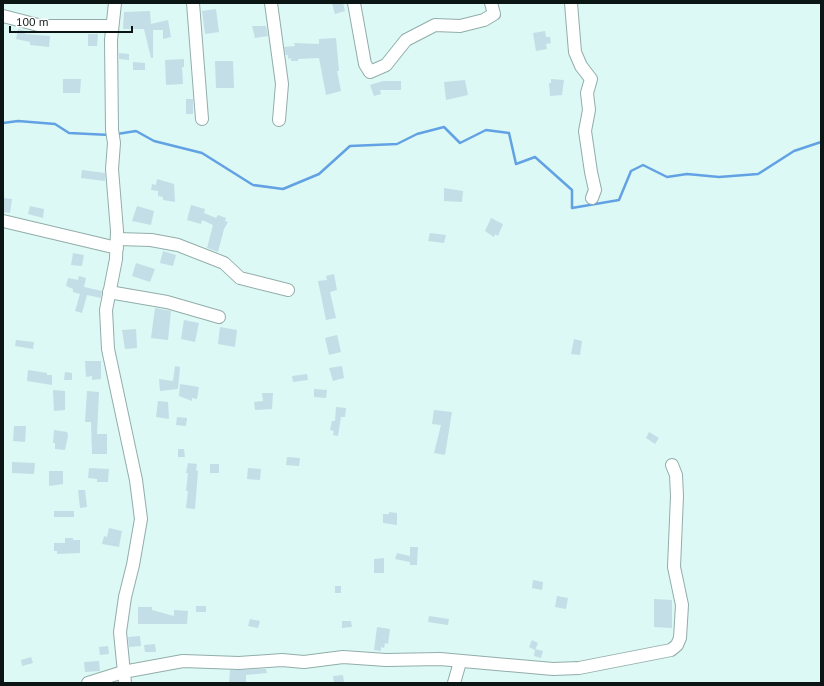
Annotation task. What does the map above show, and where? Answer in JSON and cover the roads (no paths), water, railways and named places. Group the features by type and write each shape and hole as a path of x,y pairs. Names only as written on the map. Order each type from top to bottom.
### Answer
{"street":[{"path":"115,3 112,26 112,130 114,143 112,169 117,243 106,310 108,348 136,480 141,519 133,565 125,597 120,632 124,678"},
{"path":"193,3 202,119"},
{"path":"271,3 282,84 279,120"},
{"path":"354,3 364,64 370,72 386,65 406,40 434,25 460,26 484,20 494,14 491,3"},
{"path":"571,3 575,52 580,66 591,79 587,93 589,110 585,131 595,190 592,198"},
{"path":"3,16 42,26 112,26"},
{"path":"3,221 117,243 152,240 178,245 224,264 240,278 288,290"},
{"path":"109,292 167,302 219,317"},
{"path":"88,683 124,678 183,661 239,663 282,660 304,662 343,657 386,660 440,659 460,662 553,669 579,668 633,656 672,650 677,645 682,629 682,605 674,567 677,496 676,475 672,465"},
{"path":"454,683 460,662"}],"waterway":[{"path":"3,123 18,121 55,124 69,133 110,135"},
{"path":"117,134 136,131 154,141 202,153 253,185 283,189 319,174 350,146 397,144 417,134 444,127 460,143 486,130 509,133 516,164 535,157 572,190 572,208 619,200 631,171 643,165 667,177 687,174 719,177 758,174 794,151 821,142"}]}
